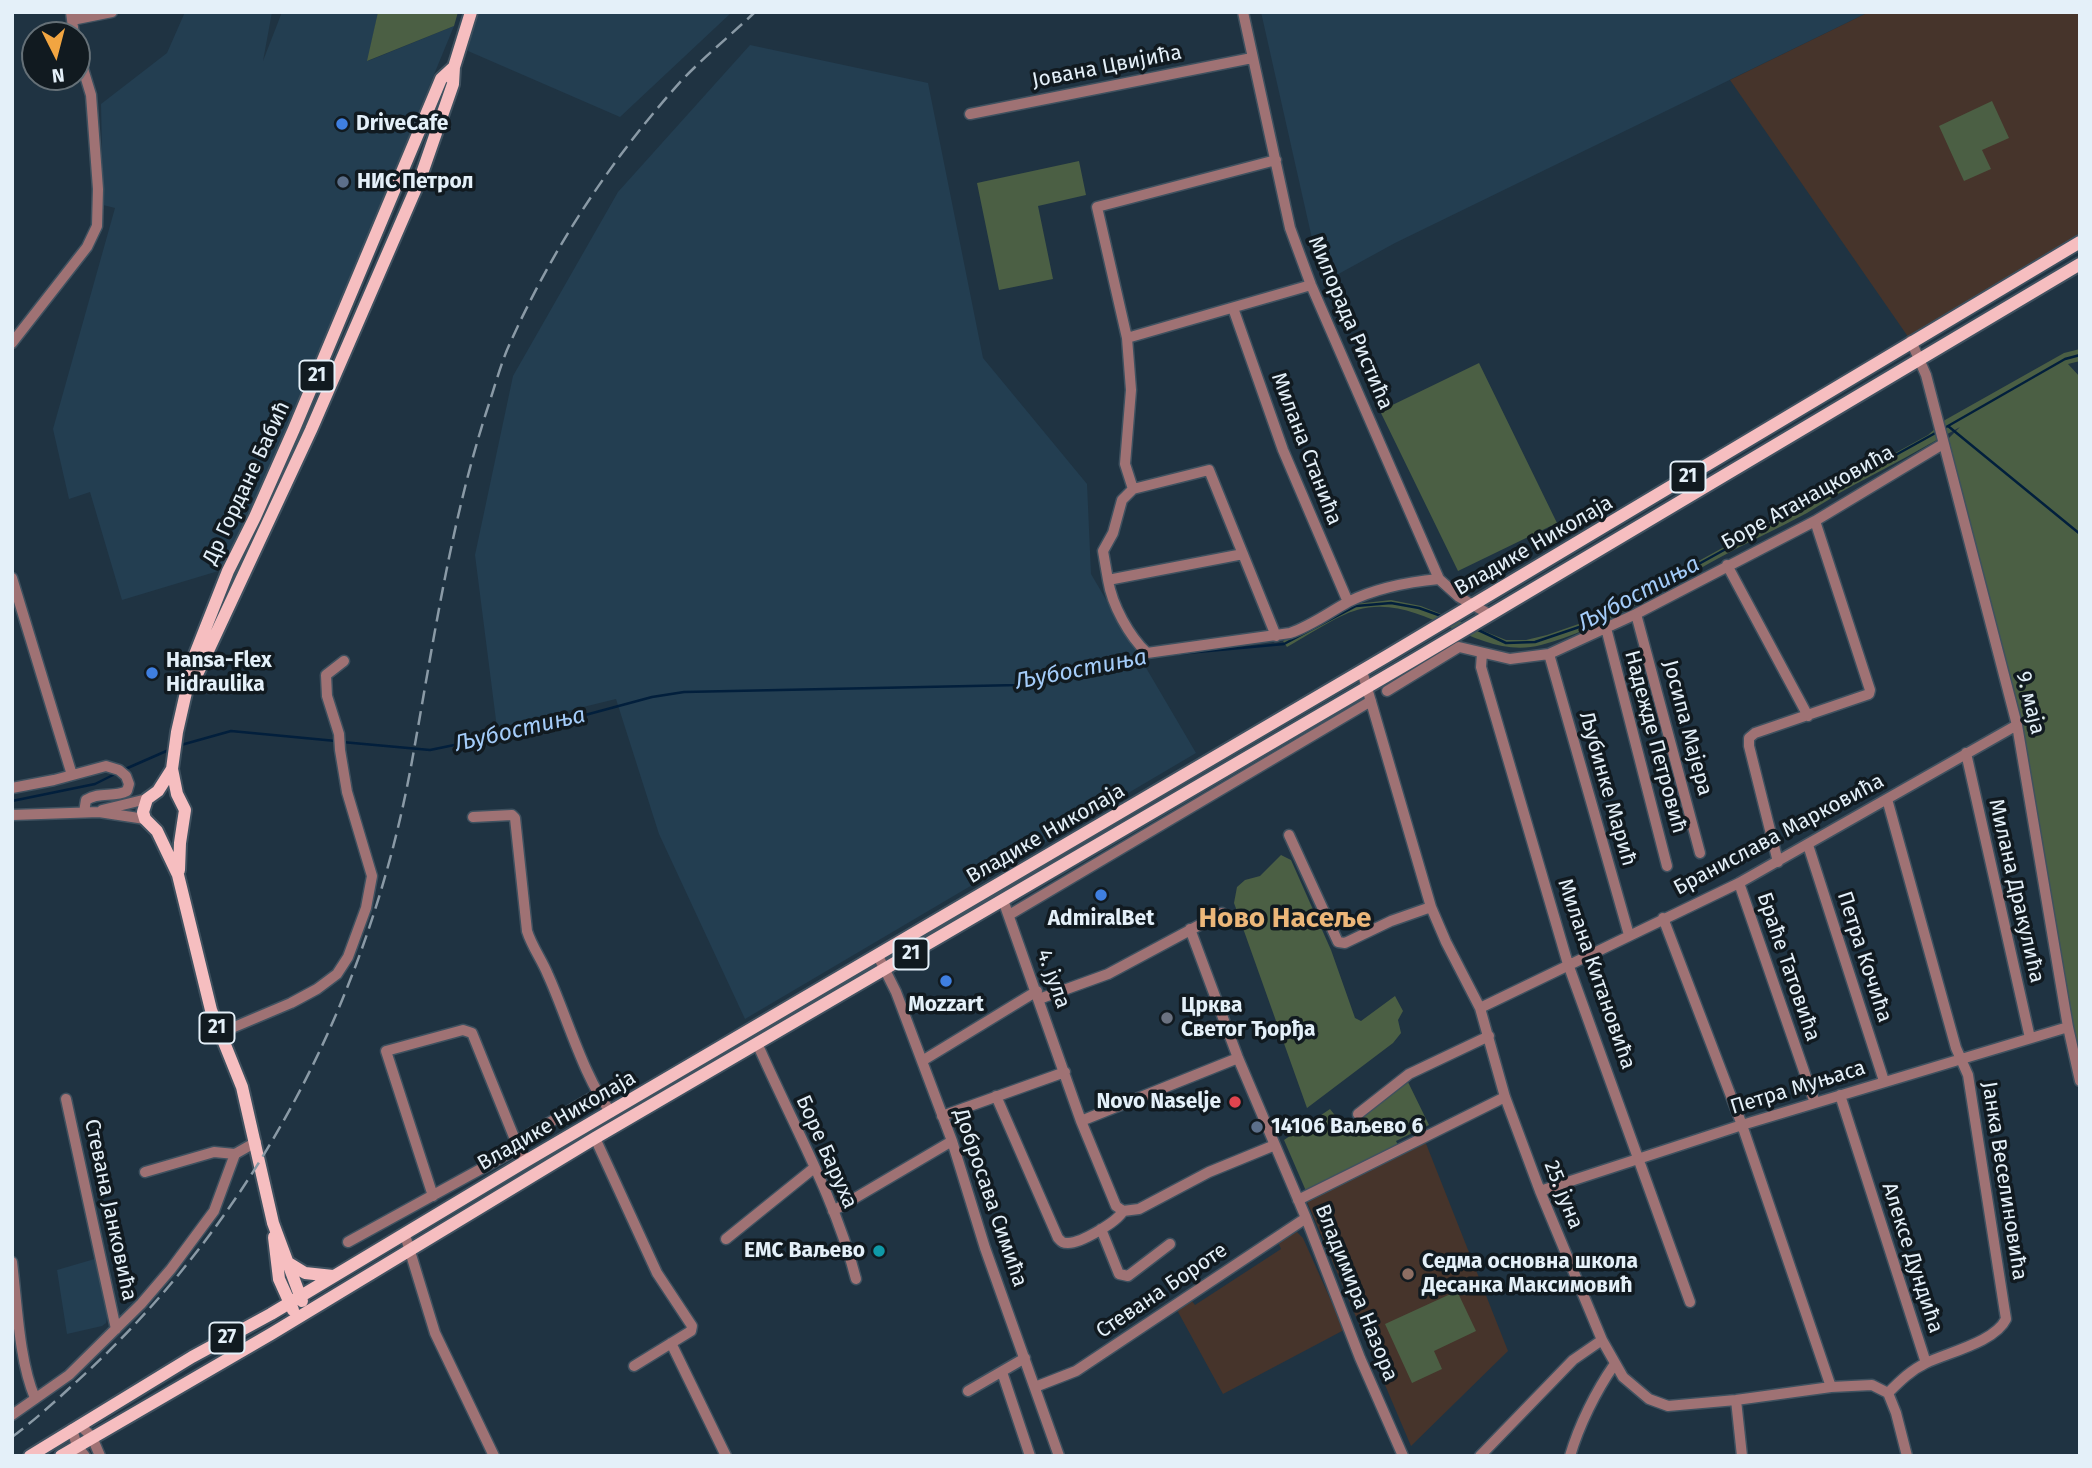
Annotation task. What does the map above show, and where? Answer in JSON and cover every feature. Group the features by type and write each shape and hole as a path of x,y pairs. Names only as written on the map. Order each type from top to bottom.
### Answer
{"main road":[{"name":"Др Гордане Бабић","path":"188,690 311,430 420,179 453,84 454,67 471,12"},
{"name":"Др Гордане Бабић","path":"173,766 177,732 194,657 228,571 294,429 441,79 454,67"},
{"name":"Владике Николаја","path":"30,1456 192,1357 295,1300 526,1161 1363,671 2080,242"},
{"name":"Владике Николаја","path":"61,1456 81,1451 92,1437 303,1315 596,1138 1412,660 2080,264"},
{"name":"21","path":"173,766 177,794 185,810 178,875"},
{"name":"21","path":"173,766 143,812 145,819 157,831 178,875 211,1010 242,1087 273,1223 287,1262 295,1300"},
{"path":"153,795 165,790 177,794"},
{"path":"157,831 168,832 182,822"},
{"name":"21","path":"273,1223 279,1279 303,1315"},
{"path":"287,1262 305,1273 334,1276"}],"street":[{"path":"72,16 112,12"},
{"name":"Милорада Ристића","path":"1243,12 1290,228 1311,285 1439,579 1467,607 1483,618"},
{"name":"Јована Цвијића","path":"970,114 1252,58"},
{"path":"12,343 87,247 97,226 98,189 90,91"},
{"path":"1133,489 1125,464 1131,390 1127,338 1097,206 1276,160"},
{"path":"1127,338 1311,285"},
{"name":"Милана Станића","path":"1233,308 1283,450 1348,603"},
{"name":"9. маја","path":"1911,341 1920,360 1937,419 2017,725 2068,1027 2080,1080"},
{"name":"Боре Атанацковића","path":"1387,691 1452,650 1465,648 1522,659 1549,654 1636,614 1815,521 1942,444"},
{"path":"1276,636 1209,470 1133,489 1122,500 1113,533 1103,551 1115,604 1135,639 1147,653 1276,636 1302,629 1348,603 1384,588 1439,579"},
{"path":"1778,862 1748,741 1755,733 1868,694 1869,687 1815,521"},
{"path":"1108,580 1243,554"},
{"path":"1727,565 1808,716"},
{"path":"12,578 72,775"},
{"name":"Јосипа Мајера","path":"1636,614 1700,853"},
{"name":"Надежде Петровић","path":"1606,628 1667,866"},
{"name":"Милана Китановића","path":"1482,653 1481,667 1568,964 1690,1302"},
{"name":"Љубинке Марић","path":"1549,654 1629,934"},
{"path":"220,1033 291,1003 337,974 348,957 366,908 372,876 347,792 340,734 324,678 344,661"},
{"name":"25. јуна","path":"1363,671 1431,908 1480,1008 1505,1097 1540,1191 1614,1365 1630,1385 1661,1405 1736,1400 1831,1387 1872,1385 1888,1393"},
{"path":"1009,915 1371,701"},
{"name":"Бранислава Марковића","path":"1480,1008 1739,883 2017,725"},
{"name":"Милана Дракулића","path":"1966,753 2030,1038"},
{"path":"12,788 106,766 126,776 129,785 127,791 121,794 94,795 86,800 84,812"},
{"path":"99,812 153,795"},
{"name":"Јанка Веселиновића","path":"1887,799 1969,1082 2006,1320 1998,1331 1988,1337 1926,1363"},
{"path":"12,815 99,812 145,819"},
{"path":"473,817 512,815 515,818 527,931 598,1094 611,1112"},
{"path":"1289,835 1338,942 1345,943 1391,921 1431,908"},
{"name":"Петра Кочића","path":"1808,845 1884,1081"},
{"name":"Браће Татовића","path":"1739,883 1815,1103"},
{"name":"4. јула","path":"1003,900 1081,1121 1112,1199 1123,1211"},
{"path":"922,1060 1038,995 1108,974 1222,914"},
{"path":"1663,918 1742,1125 1831,1387"},
{"name":"Владимира Назора","path":"1190,929 1238,1058 1306,1217 1360,1359 1403,1456"},
{"name":"Добросава Симића","path":"878,957 886,969 952,1141 985,1248 1059,1456"},
{"name":"Петра Муњаса","path":"1540,1191 1742,1125 2068,1027"},
{"path":"433,1196 386,1051 463,1030 472,1033 526,1161"},
{"path":"1358,1114 1409,1074 1489,1036"},
{"name":"Боре Баруха","path":"757,1043 833,1211 849,1251 856,1279"},
{"path":"1081,1121 1238,1058"},
{"path":"942,1115 1065,1072"},
{"path":"348,1242 433,1196 598,1094"},
{"name":"Алексе Дундића","path":"1840,1095 1926,1363 1907,1374 1888,1393"},
{"path":"996,1096 1058,1238 1068,1243 1076,1242 1101,1229 1118,1219 1123,1211 1139,1209 1209,1172 1275,1145"},
{"path":"1298,1200 1505,1097"},
{"name":"Стевана Јанковића","path":"66,1099 116,1329"},
{"path":"596,1138 657,1273 690,1321 691,1331 634,1366"},
{"path":"833,1211 952,1141"},
{"path":"145,1172 214,1152 235,1154 256,1143"},
{"path":"12,1415 69,1375 171,1269 215,1211 235,1154"},
{"path":"726,1239 814,1168"},
{"path":"404,1213 409,1232 409,1249 436,1333 494,1456"},
{"name":"Стевана Бороте","path":"1035,1387 1076,1371 1306,1217"},
{"path":"1101,1229 1119,1274 1123,1275 1128,1276 1170,1244"},
{"path":"12,1262 19,1324 29,1382 35,1398"},
{"path":"1480,1456 1573,1360 1602,1340"},
{"path":"671,1343 726,1456"},
{"path":"968,1391 1025,1358"},
{"path":"1570,1456 1579,1432 1614,1365"},
{"path":"1002,1372 1030,1456"},
{"path":"1888,1393 1907,1456"},
{"path":"1736,1400 1742,1456"},
{"path":"76,1427 92,1437 100,1456"},
{"path":"76,1427 81,1451"}],"shaded area":[{"path":"185,12 272,12 263,61 282,12 378,12 368,61 454,26 337,310 294,429 225,569 122,600 90,492 69,499 53,429 115,208 103,205 101,104 167,53"},
{"path":"472,12 732,12 620,117 468,51"},
{"path":"1261,12 1869,12 1395,243 1322,283"},
{"path":"1869,12 2080,12 2080,242 1911,341 1730,80"},
{"path":"750,45 928,83 983,358 1087,484 1091,574 1196,753 745,1019 659,834 616,699 497,728 475,555 513,376 618,192"},
{"name":"Седма основна школа Десанка Максимовић","path":"1423,1136 1508,1351 1411,1446 1305,1197"},
{"path":"1297,1232 1303,1238 1344,1330 1223,1394 1177,1310 1191,1300 1195,1305 1281,1249 1278,1242"},
{"path":"98,1258 108,1312 106,1323 67,1334 57,1270"}],"green space":[{"path":"378,12 458,12 454,26 367,61"},
{"path":"1992,101 2009,138 1982,150 1991,169 1964,181 1939,126"},
{"path":"1079,161 1086,195 1038,206 1053,279 999,290 977,183"},
{"path":"2080,349 2080,361 2068,364 2080,377 2080,1069 2017,725 1943,444 1960,427 1609,619 1564,638 1517,648 1494,644 1404,610 1381,607 1349,613 1287,647 1283,641 1355,604 1391,600 1421,606 1506,640 1526,640 1547,635 1593,619 1928,435 1945,420 2064,353"},
{"path":"1479,363 1557,523 1458,571 1380,411"},
{"path":"1281,855 1291,860 1331,950 1355,1018 1361,1021 1395,996 1403,1011 1398,1020 1401,1033 1393,1043 1307,1108 1234,903 1237,887 1245,880 1260,876"},
{"path":"1407,1080 1429,1125 1396,1141 1398,1145 1306,1191 1284,1140 1330,1109 1341,1123 1353,1124"},
{"path":"1457,1291 1476,1331 1434,1351 1442,1369 1412,1383 1385,1324"}],"waterway":[{"name":"Љубостиња","path":"1476,629 1506,643 1535,642 1594,622 2065,359 2080,355"},
{"path":"1948,426 2080,534"},
{"name":"Љубостиња","path":"1165,655 1284,644 1356,606 1391,603 1419,608 1444,617"},
{"name":"Љубостиња","path":"342,742 430,750 537,728 652,697 684,692 1019,685 1148,657"},
{"name":"Љубостиња","path":"181,745 231,731 336,741"},
{"name":"Љубостиња","path":"123,770 171,749"},
{"name":"Љубостиња","path":"12,801 95,784 117,773"}],"railway":[{"path":"12,1437 87,1372 149,1309 205,1241 255,1169 299,1093 336,1014 368,932 393,847 462,499 507,350 562,243 630,142 682,80 755,12"}],"place":[{"name":"DriveCafe","path":"342,124"},
{"name":"НИС Петрол","path":"343,182"},
{"name":"Hansa-Flex Hidraulika","path":"152,673"},
{"name":"AdmiralBet","path":"1101,895"},
{"name":"Mozzart","path":"946,981"},
{"name":"Црква Светог Ђорђа","path":"1167,1018"},
{"name":"Novo Naselje","path":"1235,1102"},
{"name":"14106 Ваљево 6","path":"1257,1127"},
{"name":"ЕМС Ваљево","path":"879,1251"},
{"name":"Седма основна школа Десанка Максимовић","path":"1408,1274"}],"district":[{"name":"Ново Насеље","path":"1285,919"}]}
